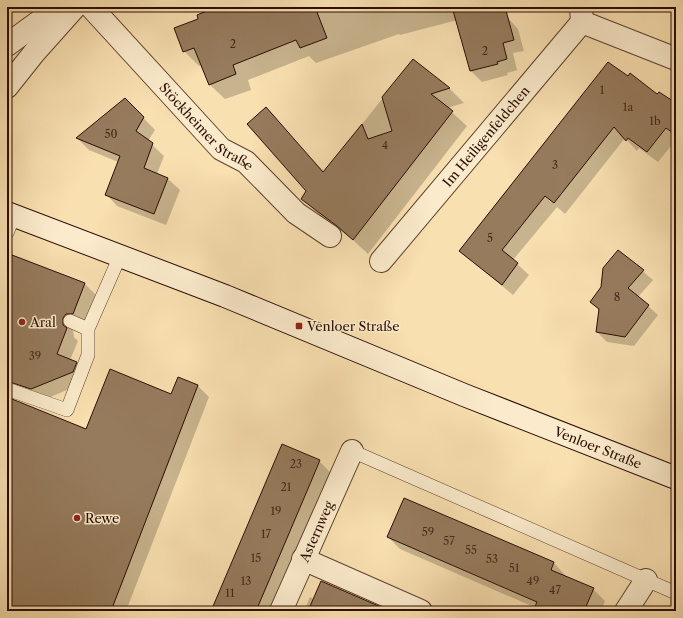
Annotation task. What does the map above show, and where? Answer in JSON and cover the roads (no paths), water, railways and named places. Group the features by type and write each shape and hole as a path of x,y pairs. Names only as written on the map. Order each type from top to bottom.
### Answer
{"street":[{"path":"7,45 44,18 65,7"},
{"path":"7,87 34,53 75,7"},
{"name":"Stöckheimer Straße","path":"91,7 221,149 246,162 296,213 330,236"},
{"path":"582,15 676,59"},
{"name":"Im Heiligenfeldchen","path":"381,261 582,15"},
{"name":"Venloer Straße","path":"9,220 120,256 262,311 464,395 676,478"},
{"name":"Asternweg","path":"281,611 352,451"},
{"path":"303,559 421,611"},
{"path":"626,611 646,580"}],"lane":[{"path":"7,390 67,410 88,355 88,329 120,256"},
{"path":"70,321 88,329"},
{"path":"352,451 676,593"}],"place":[{"name":"Aral","path":"22,322"},
{"name":"Venloer Straße","path":"299,326"},
{"name":"Rewe","path":"77,518"}]}
